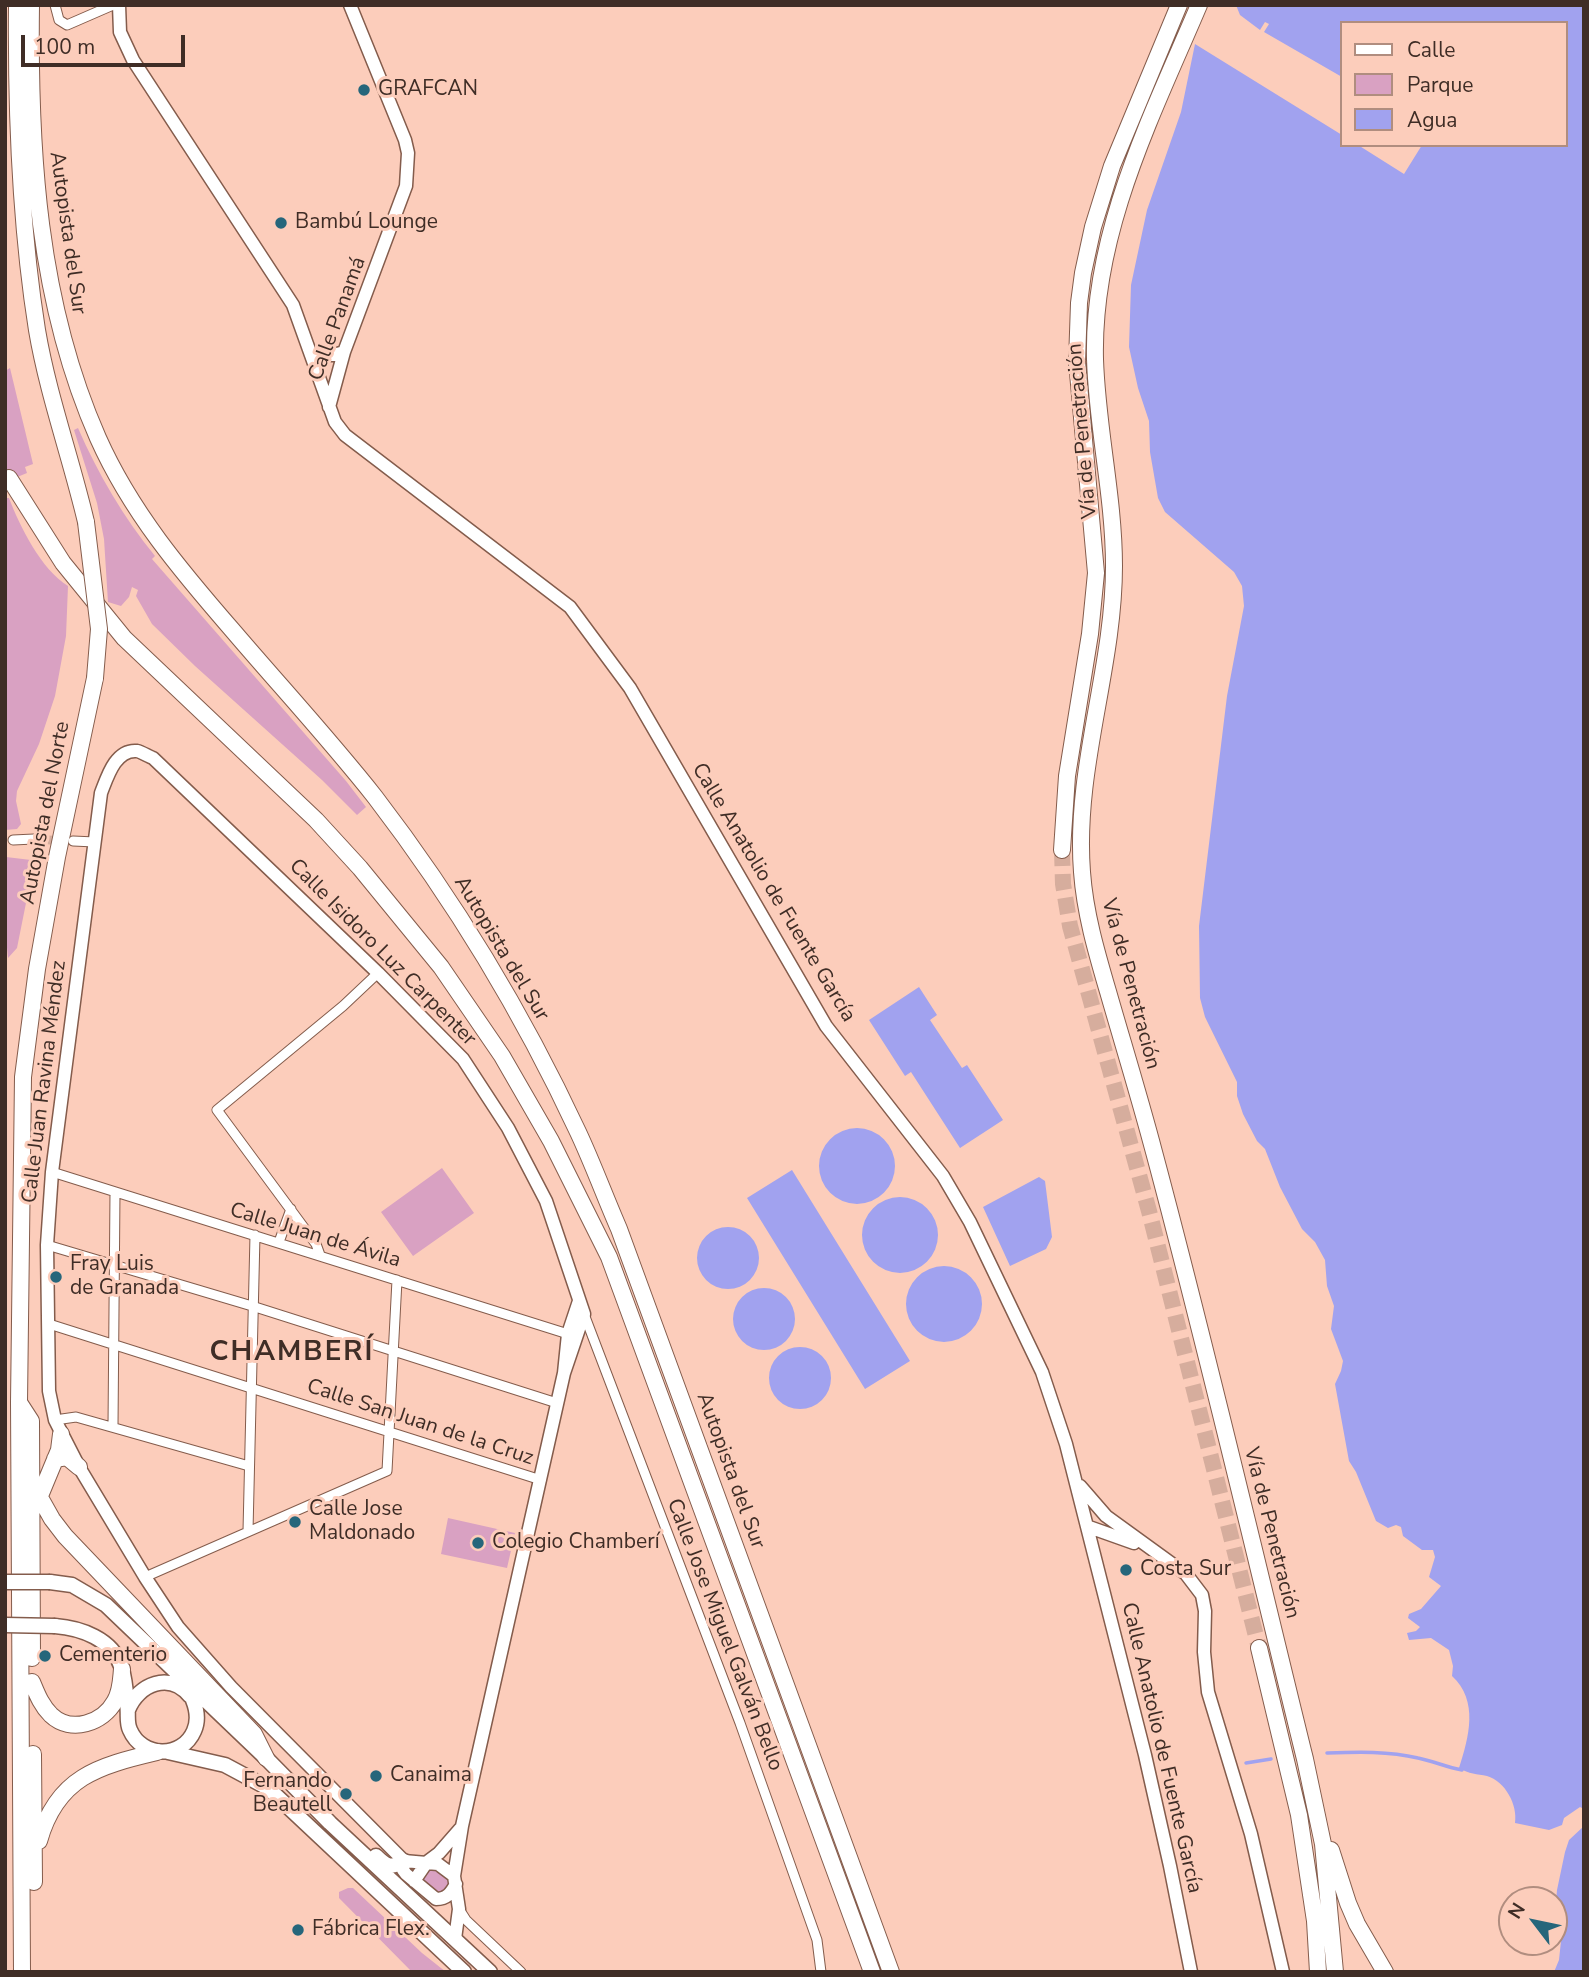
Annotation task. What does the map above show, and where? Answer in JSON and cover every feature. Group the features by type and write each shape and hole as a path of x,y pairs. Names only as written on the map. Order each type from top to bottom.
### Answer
{"highway":[{"name":"Autopista del Norte","path":"17,5 20,191 24,238 38,333 86,522 99,629 95,678 37,969 23,1077 19,1402 22,1972"},
{"name":"Autopista del Sur","path":"31,5 32,135 43,242 51,292 65,350 83,401 120,482 147,526 177,567 374,797 428,870 534,1045 579,1133 623,1242 891,1972"},
{"name":"Vía de Penetración","path":"1062,850 1067,776 1094,606 1096,573 1077,362 1083,273 1112,166 1179,5"},
{"name":"Vía de Penetración","path":"1199,5 1123,190 1101,282 1095,359 1114,535 1114,566 1110,628 1091,732 1080,813 1082,868 1089,922 1157,1166 1311,1787 1327,1880 1335,1972"},
{"path":"29,265 33,235 29,174 32,135"},
{"name":"Autopista del Sur","path":"9,478 63,563 124,638 316,820 360,868 442,967 502,1056 551,1141 609,1257 871,1970"},
{"path":"19,1402 31,1420 32,1481 34,1860 33,1903 23,1924"},
{"path":"32,1518 55,1459 58,1427"},
{"path":"55,1459 67,1457 79,1467"},
{"path":"32,1481 39,1498 65,1536 254,1734 266,1758"},
{"path":"1259,1648 1299,1815 1315,1922 1318,1972"},
{"path":"32,1682 42,1704 51,1715 66,1723 78,1724 102,1717 110,1709 117,1698 122,1669"},
{"path":"34,1860 44,1825 54,1804 66,1789 94,1770 162,1752"},
{"path":"1311,1787 1348,1903 1385,1972"}],"main road":[{"path":"5,1582 50,1581 72,1585 106,1605 330,1823 490,1972"},
{"path":"5,1625 71,1627 99,1639 118,1659 122,1669 130,1730 136,1740 145,1748 225,1765 268,1788 464,1972"},
{"path":"161,1659 168,1676 241,1746 266,1758"},
{"path":"128,1710 131,1701 149,1685 159,1682 177,1685"},
{"path":"162,1752 181,1747 194,1733 197,1715 193,1700"},
{"path":"330,1823 353,1833 387,1866 395,1867 404,1861"}],"street":[{"path":"55,5 58,20 67,25 113,5"},
{"name":"Calle Anatolio de Fuente García","path":"119,5 120,32 132,60 293,304 335,422 345,435 570,607 623,678 826,1026 943,1176 970,1222 1048,1387 1077,1482 1168,1853 1191,1972"},
{"name":"Calle Panamá","path":"328,408 344,352 402,197 408,163 405,140 351,5"},
{"path":"311,355 344,352"},
{"name":"Calle Juan Ravina Méndez","path":"137,751 123,755 109,770 102,793 95,842 52,1172 47,1245 49,1391 58,1427 79,1467 145,1577 193,1646 404,1861 403,1870 414,1881"},
{"name":"Calle Isidoro Luz Carpenter","path":"137,751 153,758 378,973 463,1059 508,1128 546,1201 581,1307"},
{"path":"13,840 34,839"},
{"path":"73,841 95,842"},
{"path":"320,1255 316,1244 218,1110 343,1006 378,973"},
{"name":"Calle Juan de Ávila","path":"52,1172 568,1335"},
{"path":"113,1426 115,1192"},
{"path":"279,1242 291,1209"},
{"path":"248,1531 255,1235"},
{"path":"47,1245 252,1306 557,1403"},
{"path":"145,1577 387,1471 397,1280"},
{"path":"462,1826 449,1843 427,1862 414,1881 436,1899 443,1899 450,1894 455,1880 462,1826 541,1480 564,1373 568,1335 581,1307"},
{"path":"564,1373 573,1349 581,1307"},
{"name":"Calle Jose Miguel Galván Bello","path":"581,1307 740,1723 814,1931 821,1972"},
{"name":"Calle San Juan de la Cruz","path":"49,1324 541,1480"},
{"path":"573,1349 578,1346 597,1348"},
{"path":"58,1427 76,1417 249,1466"},
{"path":"1077,1482 1106,1516 1192,1580 1204,1602 1204,1652 1208,1692 1251,1834 1283,1972"},
{"path":"1116,1524 1102,1520 1095,1521 1089,1527 1151,1550"},
{"path":"1097,1562 1100,1553 1110,1541 1123,1538"},
{"path":"404,1861 438,1864 455,1880 459,1909 455,1939"},
{"path":"459,1909 466,1920 521,1972"},
{"path":"445,1955 453,1972"}],"green space":[{"path":"10,368 33,464 25,467 27,473 5,482 5,371"},
{"path":"78,428 112,495 155,556 152,559 346,781 366,807 357,815 152,624 136,596 138,590 132,587 129,597 121,606 108,602 104,539 97,503 74,430"},
{"path":"5,498 9,498 25,534 40,558 58,579 68,586 66,636 55,696 39,744 17,791 16,801 21,824 17,829 5,830"},
{"path":"6,857 31,860 34,863 17,948 8,958 5,926"},
{"path":"442,1168 474,1213 413,1256 381,1212"},
{"name":"Colegio Chamberí","path":"448,1518 515,1533 507,1568 441,1554"},
{"path":"434,1868 446,1875 449,1883 440,1892 421,1882 427,1869"},
{"path":"353,1888 446,1972 412,1972 339,1898 339,1892"}],"water":[{"path":"1236,5 1584,5 1584,1809 1580,1807 1564,1818 1562,1825 1549,1830 1515,1823 1512,1802 1505,1788 1487,1776 1459,1768 1468,1732 1469,1708 1466,1697 1452,1676 1453,1666 1449,1650 1431,1638 1409,1640 1407,1633 1420,1627 1408,1618 1409,1614 1421,1609 1441,1586 1429,1577 1435,1557 1433,1550 1422,1550 1403,1536 1401,1527 1396,1525 1388,1528 1376,1521 1349,1461 1335,1384 1343,1361 1331,1329 1334,1306 1327,1286 1325,1260 1315,1242 1302,1229 1280,1187 1265,1149 1257,1141 1243,1114 1237,1096 1237,1082 1205,1017 1200,998 1199,926 1227,696 1244,606 1242,586 1234,572 1165,512 1158,498 1150,452 1149,421 1129,347 1131,285 1147,210 1181,112 1195,44 1340,134 1340,147 1361,147 1404,174 1421,147 1568,147 1568,21 1340,21 1340,76 1264,32 1269,24 1265,22 1260,30 1240,15"},
{"path":"919,987 937,1015 930,1020 962,1068 967,1065 1003,1120 960,1148 911,1072 905,1076 869,1020"},
{"path":"850,1128 864,1128 878,1134 889,1145 893,1151 893,1181 884,1193 872,1202 850,1204 836,1198 825,1187 819,1173 819,1159 825,1145 836,1134"},
{"path":"792,1170 910,1361 865,1389 747,1198"},
{"path":"1039,1177 1045,1181 1052,1237 1046,1249 1010,1266 983,1207"},
{"path":"893,1197 907,1197 921,1203 932,1214 936,1220 936,1250 927,1262 915,1271 893,1273 879,1267 868,1256 862,1242 862,1228 868,1214 879,1203"},
{"path":"722,1227 734,1227 750,1236 757,1246 757,1270 750,1280 734,1289 722,1289 711,1284 702,1275 697,1264 697,1252 702,1241 711,1232"},
{"path":"937,1266 951,1266 965,1272 976,1283 980,1289 980,1319 971,1331 959,1340 937,1342 923,1336 912,1325 906,1311 906,1297 912,1283 923,1272"},
{"path":"758,1288 770,1288 786,1297 793,1307 793,1331 786,1341 770,1350 758,1350 747,1345 738,1336 733,1325 733,1313 738,1302 747,1293"},
{"path":"794,1347 806,1347 822,1356 829,1366 829,1390 822,1400 806,1409 794,1409 783,1404 774,1395 769,1384 769,1372 774,1361 783,1352"},
{"path":"1584,1826 1584,1972 1554,1972 1559,1956 1568,1956 1568,1886 1558,1886 1569,1840"}],"waterway":[{"path":"1327,1753 1395,1754 1462,1770"},
{"path":"1246,1763 1271,1759"}],"tunnel":[{"path":"34,839 65,841"},
{"path":"1062,850 1063,884 1070,926 1149,1211 1259,1648"}],"place":[{"name":"GRAFCAN","path":"364,90"},
{"name":"Bambú Lounge","path":"281,223"},
{"name":"Fray Luis de Granada","path":"56,1277"},
{"name":"Calle Jose Maldonado","path":"295,1522"},
{"name":"Colegio Chamberí","path":"478,1543"},
{"name":"Costa Sur","path":"1126,1570"},
{"name":"Cementerio","path":"45,1656"},
{"name":"Canaima","path":"376,1776"},
{"name":"Fernando Beautell","path":"346,1794"},
{"name":"Fábrica Flex.","path":"298,1930"}],"district":[{"name":"CHAMBERÍ","path":"292,1353"}]}
